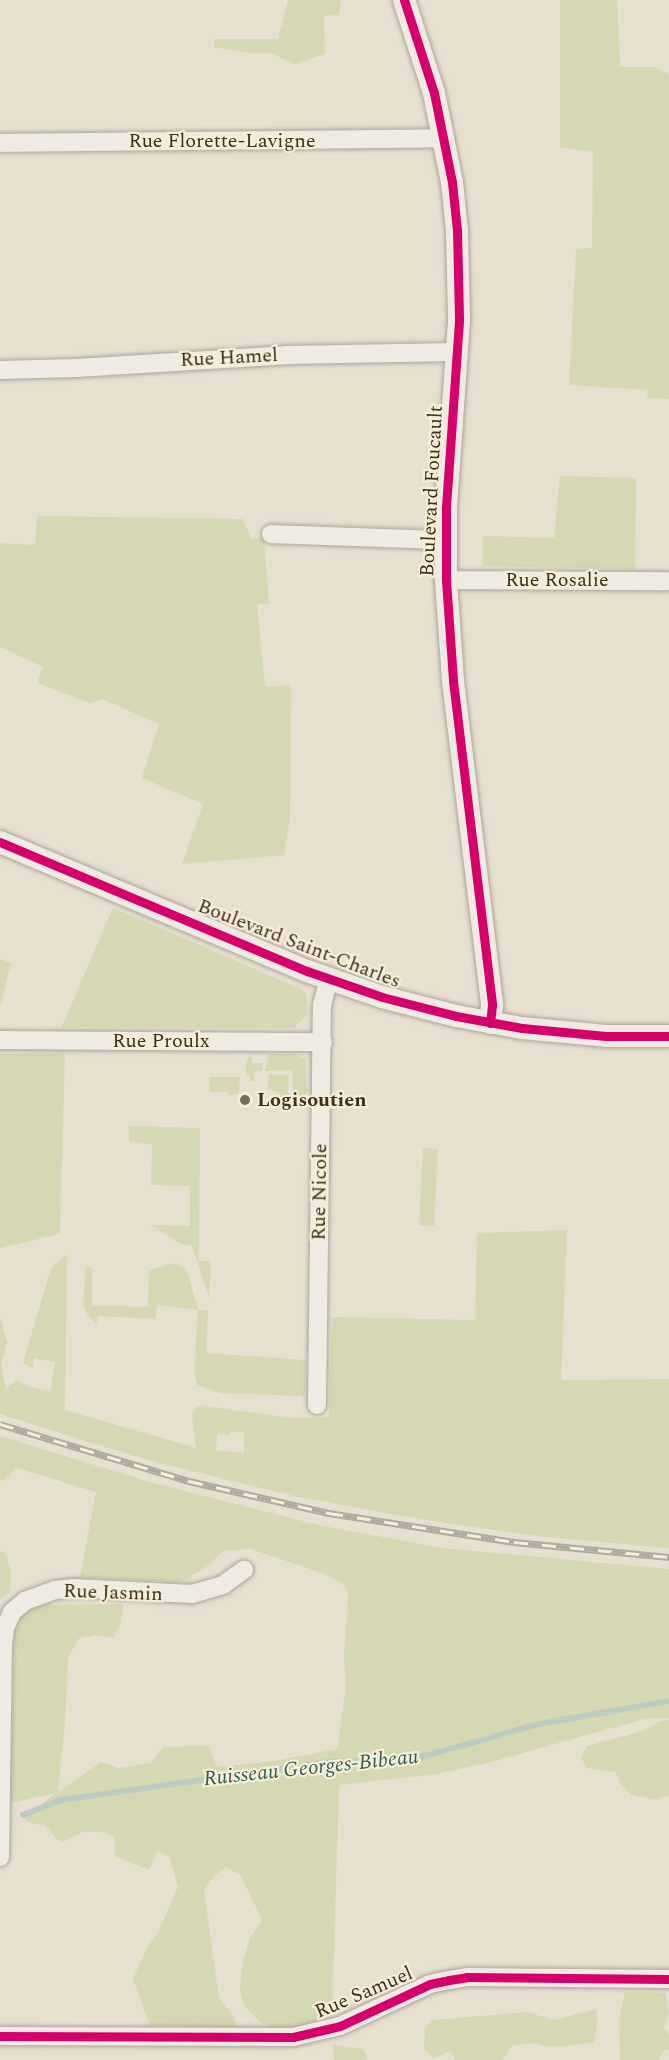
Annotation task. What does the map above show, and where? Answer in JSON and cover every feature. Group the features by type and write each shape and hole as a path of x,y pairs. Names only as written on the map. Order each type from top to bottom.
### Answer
{"street":[{"name":"Boulevard Foucault","path":"404,0 429,73 444,138 452,182 458,247 457,352 445,540 446,580 453,681 492,1005 490,1023"},
{"name":"Rue Florette-Lavigne","path":"0,143 444,138"},
{"name":"Rue Hamel","path":"0,370 76,368 286,355 457,352"},
{"path":"271,534 445,540"},
{"name":"Rue Rosalie","path":"446,580 669,581"},
{"name":"Boulevard Saint-Charles","path":"0,842 329,979 406,1004 490,1023 606,1036 669,1036"},
{"name":"Rue Nicole","path":"317,1405 322,1005 329,979"},
{"name":"Rue Proulx","path":"0,1040 323,1042"},
{"name":"Rue Jasmin","path":"0,1857 3,1645 5,1628 12,1612 25,1601 55,1590 74,1588 192,1594 224,1585 244,1570"},
{"name":"Rue Samuel","path":"0,2036 293,2037 340,2026 430,1984 467,1977 669,1978"}],"green space":[{"path":"288,0 341,0 339,15 324,16 325,54 294,64 271,53 255,54 214,47 214,39 278,39"},
{"path":"560,0 617,0 620,67 654,67 669,75 669,399 647,398 648,390 569,385 576,249 592,248 593,152 560,147"},
{"path":"560,476 636,478 635,569 482,566 483,536 554,538"},
{"path":"37,516 243,519 251,539 264,539 269,604 257,604 265,687 291,685 290,820 284,855 182,864 203,804 142,778 159,724 102,699 90,703 37,683 43,667 0,647 0,543 35,545"},
{"path":"113,908 299,988 306,993 308,1014 294,1028 62,1027"},
{"path":"0,959 11,963 0,1007"},
{"path":"65,1053 60,1234 0,1248 0,1054"},
{"path":"268,1054 295,1054 305,1060 307,1092 303,1098 293,1098 293,1070 265,1071"},
{"path":"251,1055 252,1063 262,1063 262,1071 254,1071 255,1081 250,1081 250,1076 246,1076 246,1061"},
{"path":"269,1074 289,1075 287,1110 281,1110 280,1093 267,1089"},
{"path":"209,1077 240,1077 239,1093 228,1096 228,1092 210,1092"},
{"path":"129,1126 200,1128 199,1261 211,1261 209,1298 192,1246 181,1244 151,1225 190,1226 190,1186 151,1185 152,1145 129,1141"},
{"path":"423,1148 438,1149 434,1226 419,1225"},
{"path":"567,1230 561,1380 669,1379 669,1548 536,1536 407,1517 289,1495 140,1458 0,1414 0,1316 7,1343 1,1365 6,1389 16,1380 30,1387 50,1391 55,1362 34,1358 33,1368 23,1363 51,1268 67,1254 65,1410 196,1448 192,1415 198,1405 293,1418 329,1417 332,1317 475,1320 477,1233","holes":["231,1431 244,1433 244,1453 216,1450 217,1434 230,1435"]},
{"path":"176,1263 187,1270 198,1310 158,1305 155,1319 97,1316 97,1324 88,1316 83,1304 86,1265 92,1268 92,1305 148,1307 149,1270"},
{"path":"198,1310 208,1310 206,1353 306,1360 305,1396 221,1393 197,1385 194,1371"},
{"path":"0,1436 150,1482 318,1525 442,1548 669,1569 669,1718 644,1719 491,1762 436,1774 339,1785 332,2018 318,2019 295,2027 274,2028 260,2022 244,2006 240,1989 243,1961 250,1937 262,1920 241,1876 226,1867 215,1875 204,1890 219,1998 233,2015 237,2027 150,2026 133,1979 146,1949 159,1931 178,1887 169,1856 157,1851 149,1870 115,1856 114,1836 101,1832 82,1832 63,1842 56,1839 45,1825 29,1823 24,1818 56,1793 11,1803 14,1634 23,1615 39,1605 123,1604 121,1622 114,1638 96,1635 78,1639 68,1659 65,1724 58,1792 101,1762 119,1768 151,1763 163,1747 209,1745 217,1767 275,1761 337,1749 346,1689 344,1657 348,1595 345,1586 328,1575 250,1549 223,1551 205,1568 181,1582 80,1577 96,1492 17,1468 5,1480 0,1481"},
{"path":"0,1551 6,1554 11,1572 10,1592 0,1600"},
{"path":"669,1720 669,1795 654,1800 632,1795 620,1784 616,1772 586,1768 581,1757 587,1746 643,1731 660,1721"},
{"path":"625,1992 665,1993 669,2012 664,2028 669,2034 669,2050 664,2050 659,2060 620,2060 619,2019"},
{"path":"596,2009 598,2019 594,2042 571,2046 547,2047 534,2043 512,2046 503,2060 455,2060 450,2051 434,2058 424,2049 425,2029 431,2020 527,2012 554,2020"},
{"path":"333,2045 363,2049 368,2057 366,2060 334,2060"}],"waterway":[{"name":"Ruisseau Georges-Bibeau","path":"23,1815 61,1800 327,1762 411,1760 539,1724 669,1701"}],"railway":[{"path":"0,1424 189,1481 329,1513 514,1542 669,1557"}],"cycle path":[{"path":"404,0 434,93 452,182 457,230 459,321 446,509 446,580 453,681 492,1005 490,1023"},
{"path":"0,842 307,971 382,997 456,1016 522,1028 606,1036 669,1036"},
{"path":"0,2036 293,2037 340,2026 430,1984 467,1977 669,1979"}],"place":[{"name":"Logisoutien","path":"245,1100"}]}
